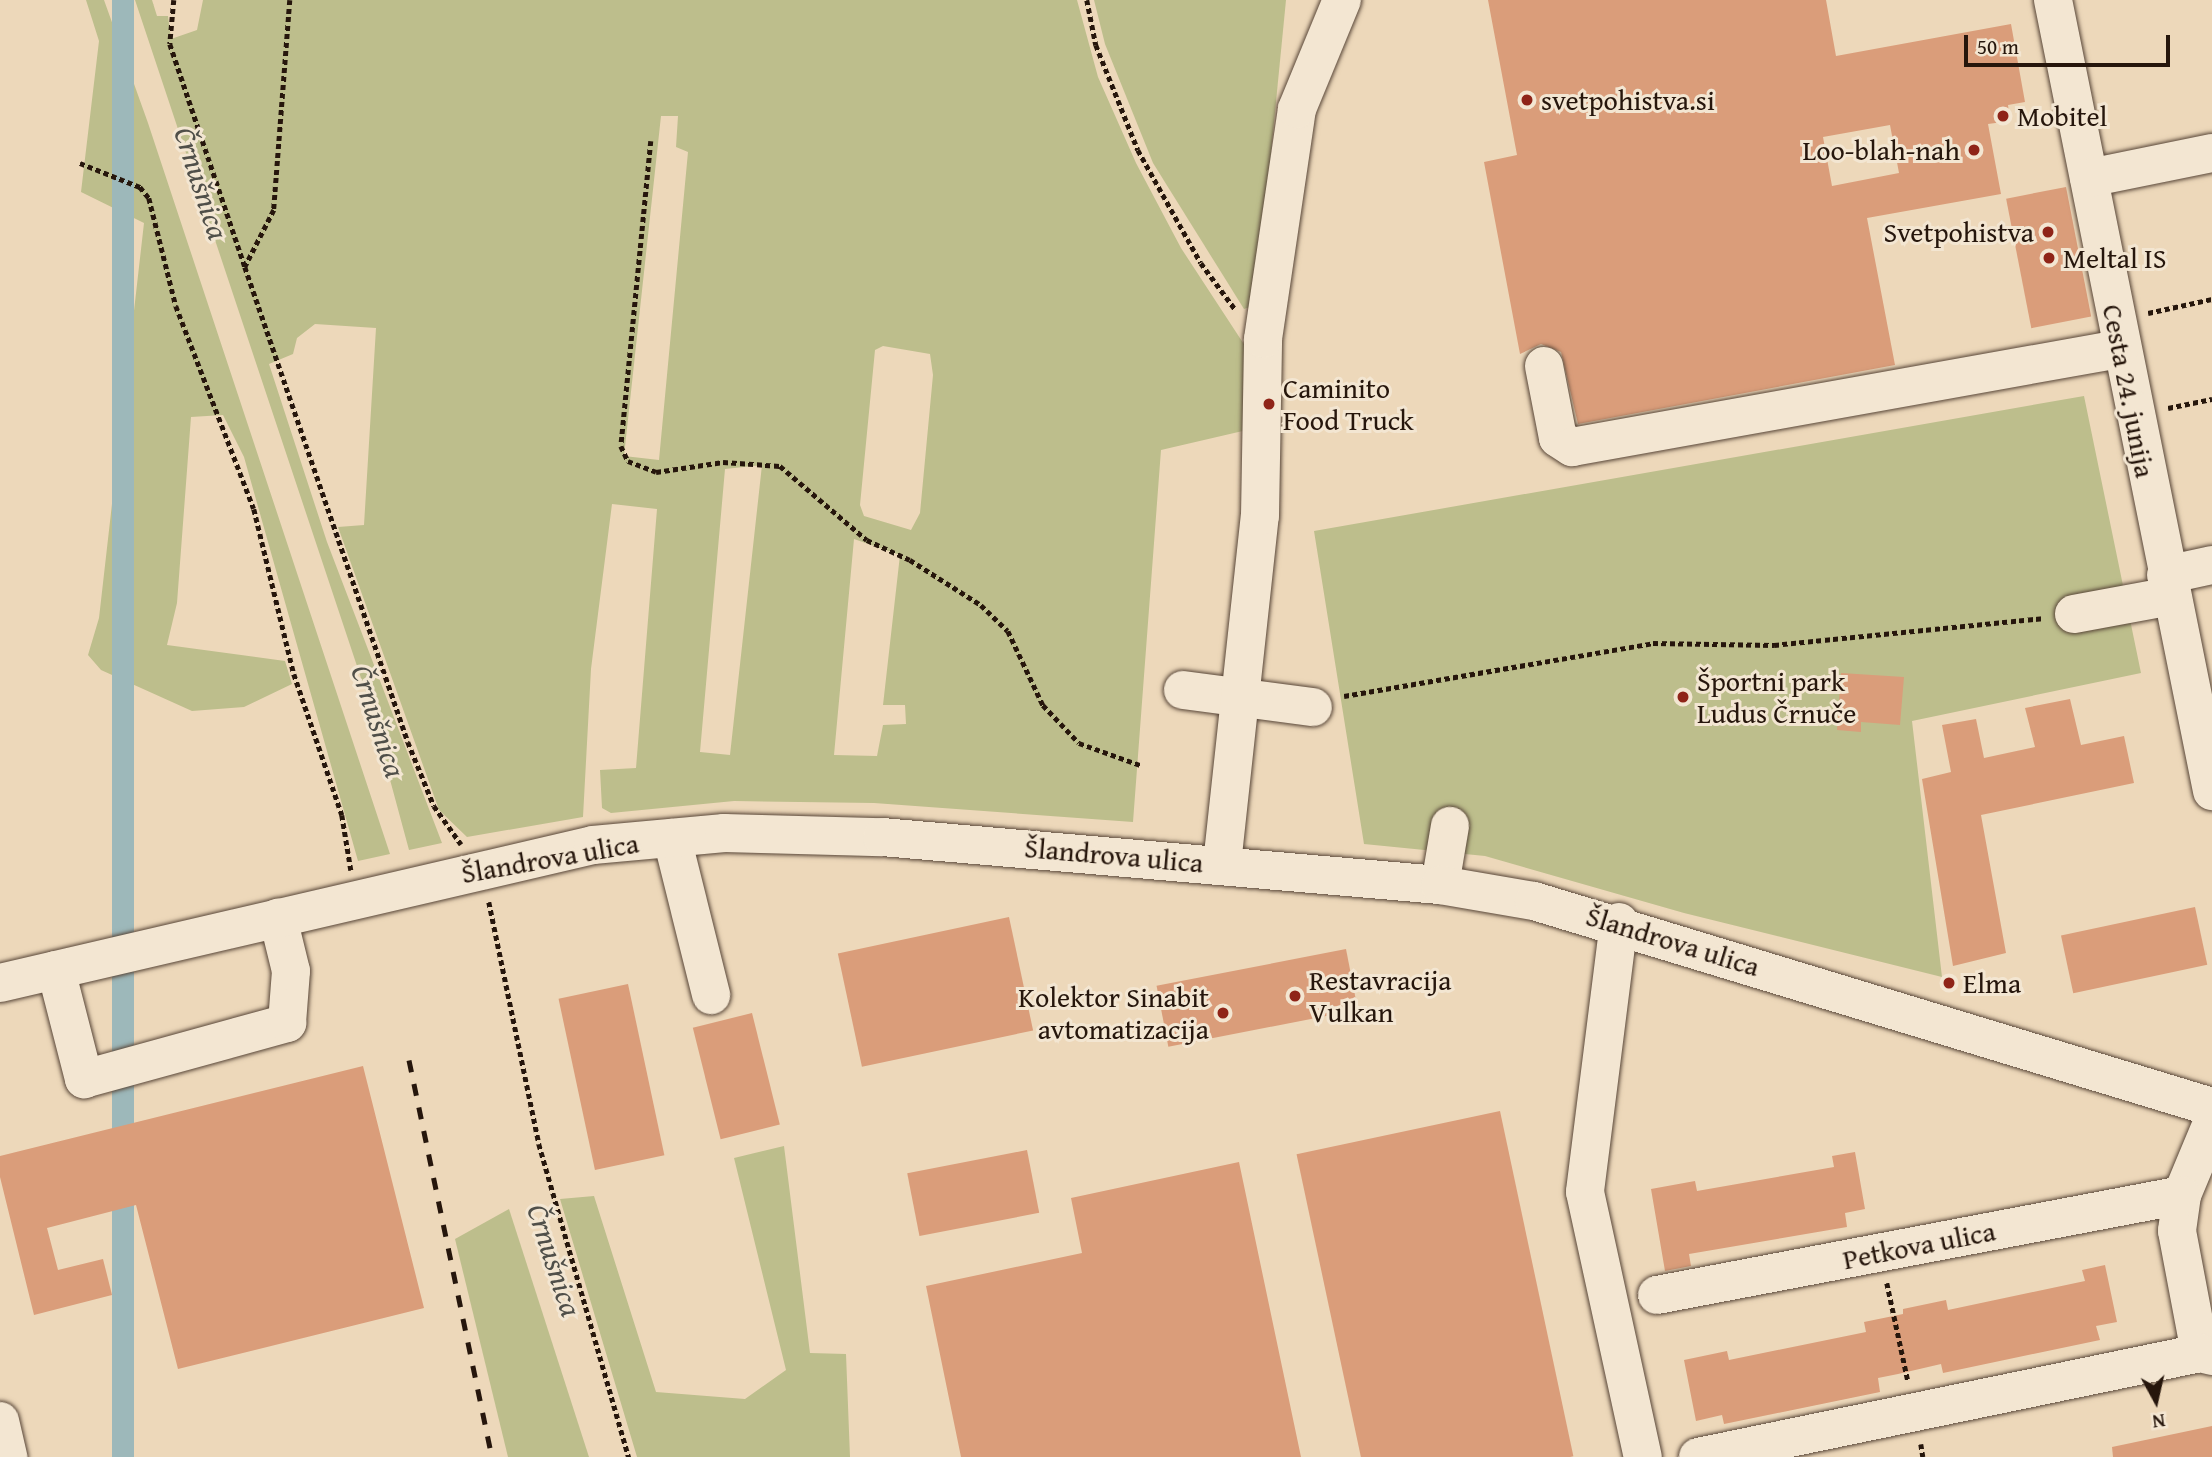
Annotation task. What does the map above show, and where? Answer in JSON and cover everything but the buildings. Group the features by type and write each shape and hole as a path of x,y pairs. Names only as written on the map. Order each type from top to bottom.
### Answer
{"street":[{"path":"1222,864 1238,696 1260,516 1263,339 1297,109 1342,0"},
{"name":"Cesta 24. junija","path":"2053,0 2117,335 2212,791"},
{"path":"2089,178 2212,153"},
{"path":"1544,366 1558,438 1572,447 2117,335"},
{"path":"2074,614 2168,586 2212,565"},
{"path":"1183,690 1313,707"},
{"path":"1440,885 1450,826"},
{"name":"Šlandrova ulica","path":"0,983 476,870 593,845 724,833 882,837 1222,864 1440,885 1619,922 2212,1107"},
{"path":"672,838 711,995"},
{"path":"56,970 84,1079 287,1023 292,971 278,918"},
{"path":"1619,922 1586,1192 1643,1457"},
{"path":"1698,1457 2206,1354 2177,1231 2182,1195 2212,1123"},
{"name":"Petkova ulica","path":"1657,1295 2182,1195"},
{"path":"0,1420 8,1457"}],"path":[{"path":"174,0 170,44 408,742 434,806 476,870 487,894 539,1144 629,1457"},
{"path":"245,267 274,210 290,0"},
{"path":"1087,0 1096,45 1138,150 1209,274 1263,339"},
{"path":"650,141 621,446 628,461 656,472 745,461 780,467 867,540 910,560 981,605 1008,631 1043,705 1079,743 1140,765"},
{"path":"80,163 140,187 155,212 176,306 254,509 293,674 342,815 356,899"},
{"path":"2117,335 2212,299"},
{"path":"1313,707 1379,689 1653,643 1774,645 2074,614"},
{"path":"1881,1252 1923,1457"}],"green space":[{"path":"86,0 104,0 148,123 390,854 358,861 244,457 223,415 191,417 177,603 167,645 285,661 292,684 244,707 192,711 101,670 88,655 99,618 144,223 81,192 99,41"},
{"path":"135,0 152,0 157,16 168,16 171,39 197,30 203,0 1077,0 1098,77 1136,163 1181,248 1251,355 1247,430 1161,450 1133,822 874,803 734,801 611,813 602,808 600,770 636,768 657,509 612,504 591,669 583,817 467,837 439,810 338,527 364,525 376,328 315,324 297,338 293,354 269,364 327,542 442,843 409,850 369,702","holes":["661,116 678,116 676,147 688,152 659,460 624,456","883,346 930,354 933,375 920,513 911,530 864,516 860,505 875,350","762,465 730,755 700,752 725,469","854,539 900,555 883,705 905,705 906,724 883,725 877,756 834,755"]},
{"path":"1094,0 1286,0 1256,305 1244,309 1153,163 1105,44"},
{"name":"Športni park Ludus Črnuče","path":"2084,396 2141,673 1912,721 1942,977 1684,913 1485,856 1364,844 1314,531"},
{"path":"784,1146 810,1353 846,1354 850,1457 637,1457 560,1199 594,1196 656,1392 745,1399 786,1370 734,1158"},
{"path":"509,1209 589,1457 508,1457 455,1239"}],"water":[{"path":"112,0 134,0 134,1457 112,1457"}],"pier":[{"path":"416,853 435,913 412,921 392,861"}],"railway":[{"path":"409,1060 492,1457"}],"place":[{"name":"svetpohistva.si","path":"1527,100"},
{"name":"Mobitel","path":"2003,116"},
{"name":"Loo-blah-nah","path":"1974,150"},
{"name":"Svetpohistva","path":"2048,232"},
{"name":"Meltal IS","path":"2049,258"},
{"name":"Caminito Food Truck","path":"1269,404"},
{"name":"Športni park Ludus Črnuče","path":"1683,697"},
{"name":"Elma","path":"1949,983"},
{"name":"Restavracija Vulkan","path":"1295,996"},
{"name":"Kolektor Sinabit avtomatizacija","path":"1223,1013"}],"water label":[{"name":"Črnušnica","path":"202,183"},
{"name":"Črnušnica","path":"379,721"},
{"name":"Črnušnica","path":"555,1260"}]}
